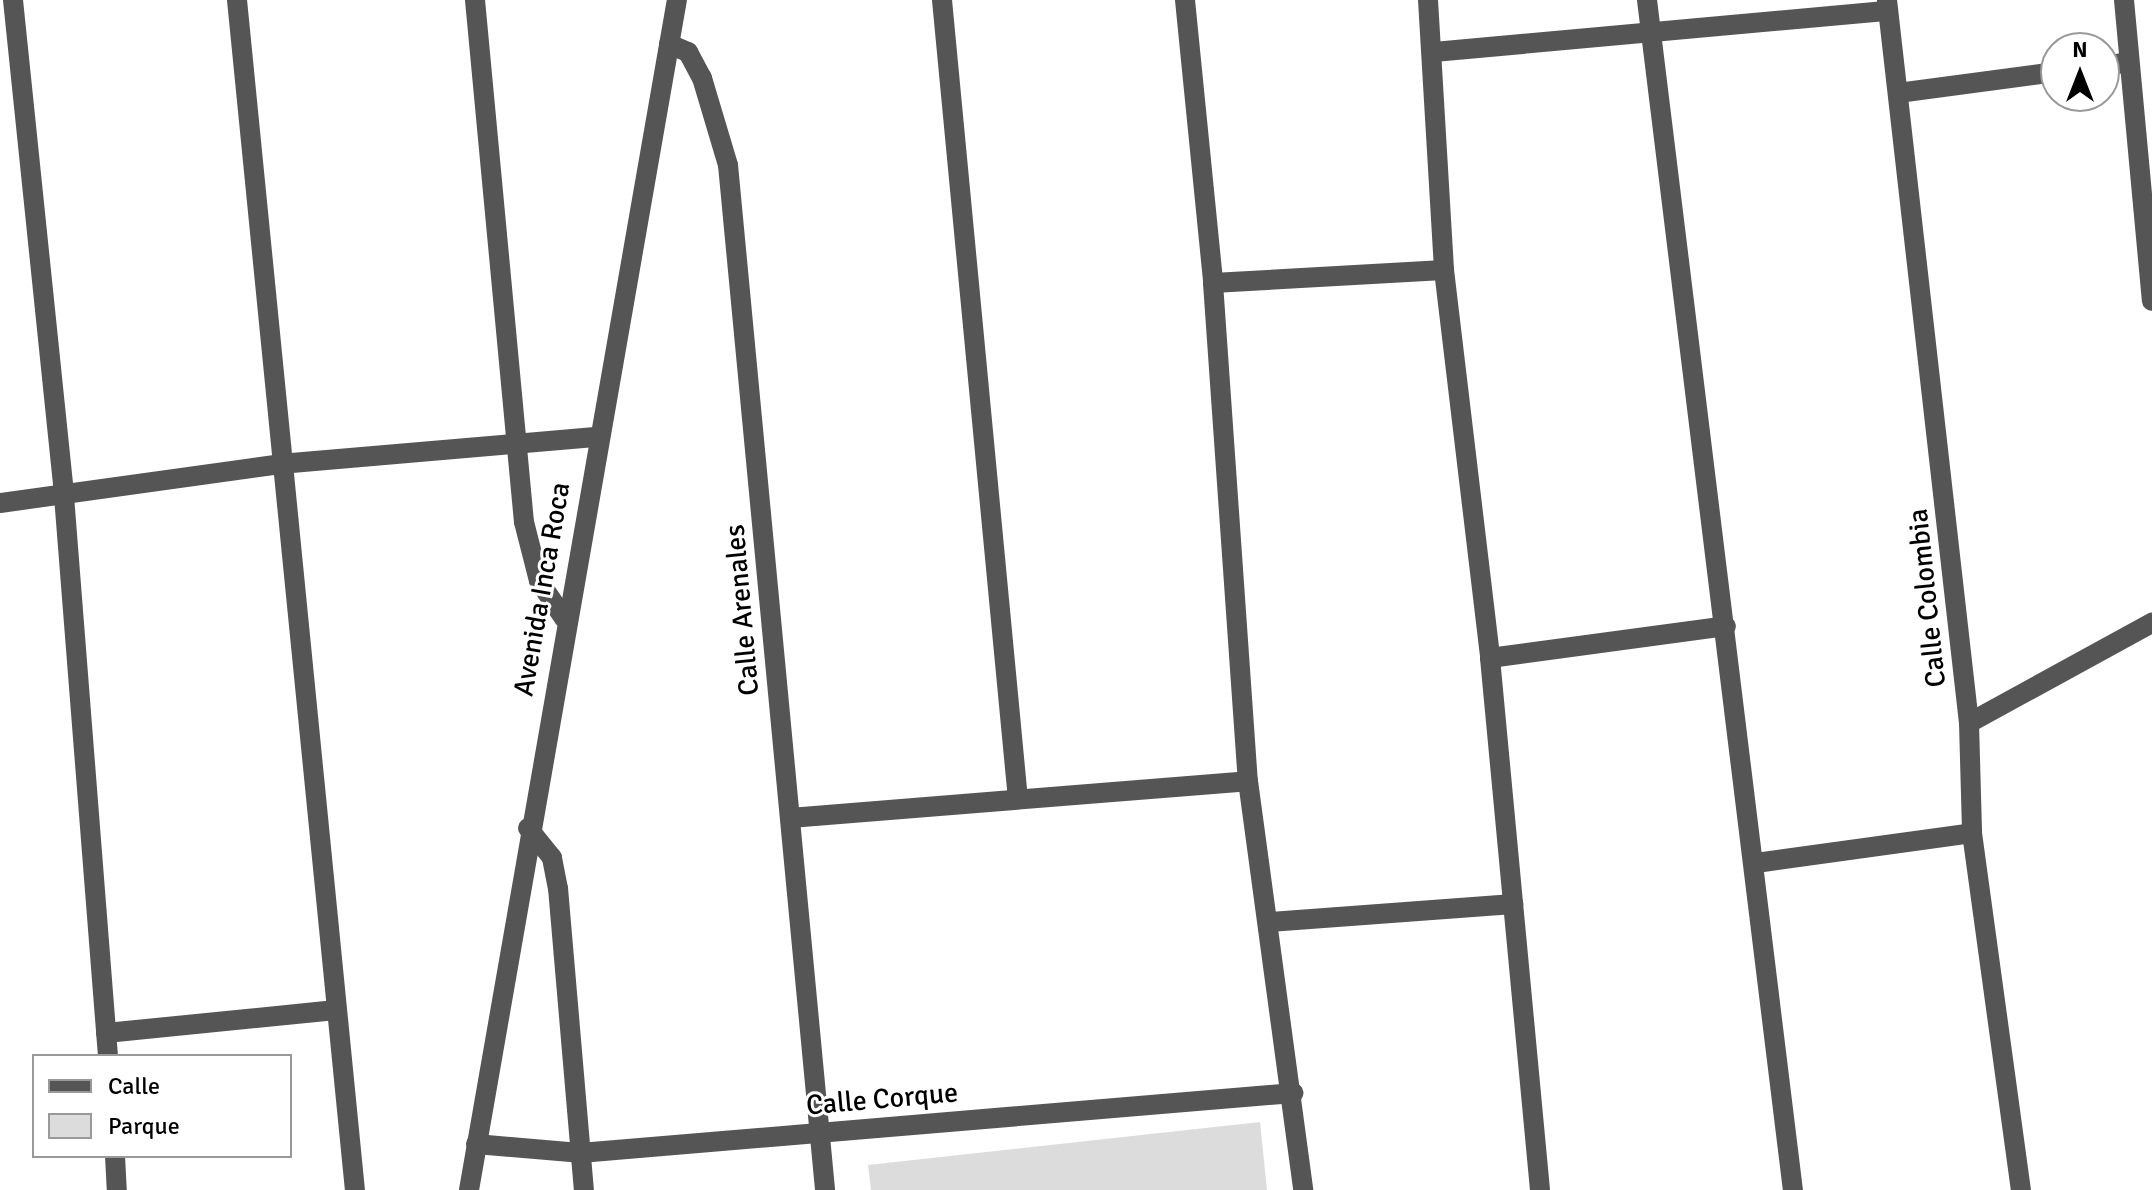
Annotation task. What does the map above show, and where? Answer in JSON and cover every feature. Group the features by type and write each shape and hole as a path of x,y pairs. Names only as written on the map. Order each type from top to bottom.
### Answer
{"street":[{"path":"13,0 64,496 108,1054"},
{"path":"237,0 280,464 355,1190"},
{"path":"475,0 513,444 530,559 564,618"},
{"name":"Avenida Inca Roca","path":"469,1190 564,618 677,0"},
{"path":"942,0 1018,799"},
{"path":"1185,0 1213,283 1248,781 1293,1093 1303,1190"},
{"path":"1428,0 1434,52 1444,270 1490,658 1540,1190"},
{"path":"1647,0 1756,863 1793,1190"},
{"path":"2124,0 2152,301"},
{"path":"1434,52 1650,27 1888,6"},
{"name":"Calle Colombia","path":"1888,6 1969,723 1972,833 2021,1190"},
{"name":"Calle Arenales","path":"669,44 688,52 702,78 728,165 825,1190"},
{"path":"2120,63 2129,62"},
{"path":"1898,93 2040,74"},
{"path":"1213,283 1444,270"},
{"path":"0,503 280,464 598,437"},
{"path":"1969,723 2152,623"},
{"path":"1490,658 1726,626"},
{"path":"790,818 1248,781"},
{"path":"528,828 552,858 558,888 584,1190"},
{"path":"1756,863 1972,833"},
{"path":"1269,922 1513,904"},
{"path":"106,1033 336,1010"},
{"name":"Calle Corque","path":"476,1144 580,1153 1293,1093"},
{"path":"115,1158 117,1190"}],"green space":[{"path":"1260,1122 1267,1190 871,1190 868,1165"}]}
